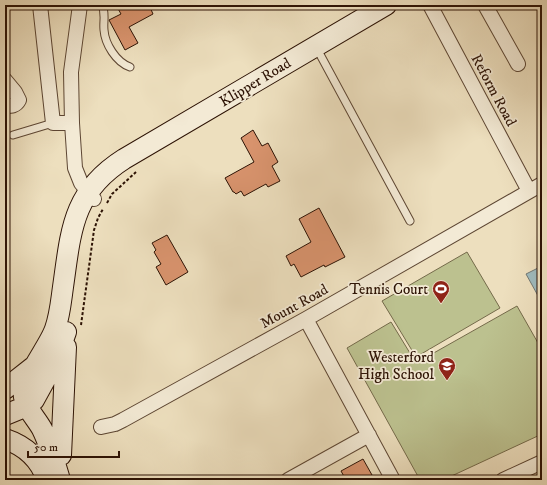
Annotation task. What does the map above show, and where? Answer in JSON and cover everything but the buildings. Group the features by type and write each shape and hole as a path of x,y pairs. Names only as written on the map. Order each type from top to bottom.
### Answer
{"main road":[{"name":"Klipper Road","path":"37,363 48,346 57,322 70,236 76,215 91,196 131,165 315,46 386,5"},
{"name":"Klipper Road","path":"28,400 74,329 79,251 91,196"},
{"path":"60,480 61,455 74,329"},
{"path":"5,389 37,363"},
{"path":"37,363 26,383 28,400 48,441 60,480"},
{"path":"28,400 50,424 61,455"},
{"path":"5,403 28,400"},
{"path":"5,415 28,400"},
{"path":"5,439 15,442 31,453 41,466 47,480"}],"street":[{"path":"40,5 53,123 72,123"},
{"path":"80,5 71,72 72,123 75,168 81,183 91,196"},
{"name":"Reform Road","path":"430,5 529,191"},
{"path":"485,5 518,64"},
{"path":"5,80 15,92 19,100 14,105 5,106"},
{"name":"Mount Road","path":"101,427 123,420 306,319 542,184"},
{"path":"306,319 393,480"},
{"path":"288,480 369,435"},
{"path":"503,480 542,462"}],"lane":[{"path":"102,5 107,42 120,62 130,68"},
{"path":"315,46 410,221"},
{"path":"13,134 53,123"}],"path":[{"path":"74,329 94,230 98,218 131,165"}],"green space":[{"name":"Tennis Court","path":"467,252 500,308 416,357 382,301"},
{"path":"517,306 542,350 542,434 443,480 420,480 347,348 391,322 416,363"}],"water":[{"path":"542,266 542,303 526,274"}],"place":[{"name":"Tennis Court","path":"441,304"},
{"name":"Westerford High School","path":"447,381"}]}
